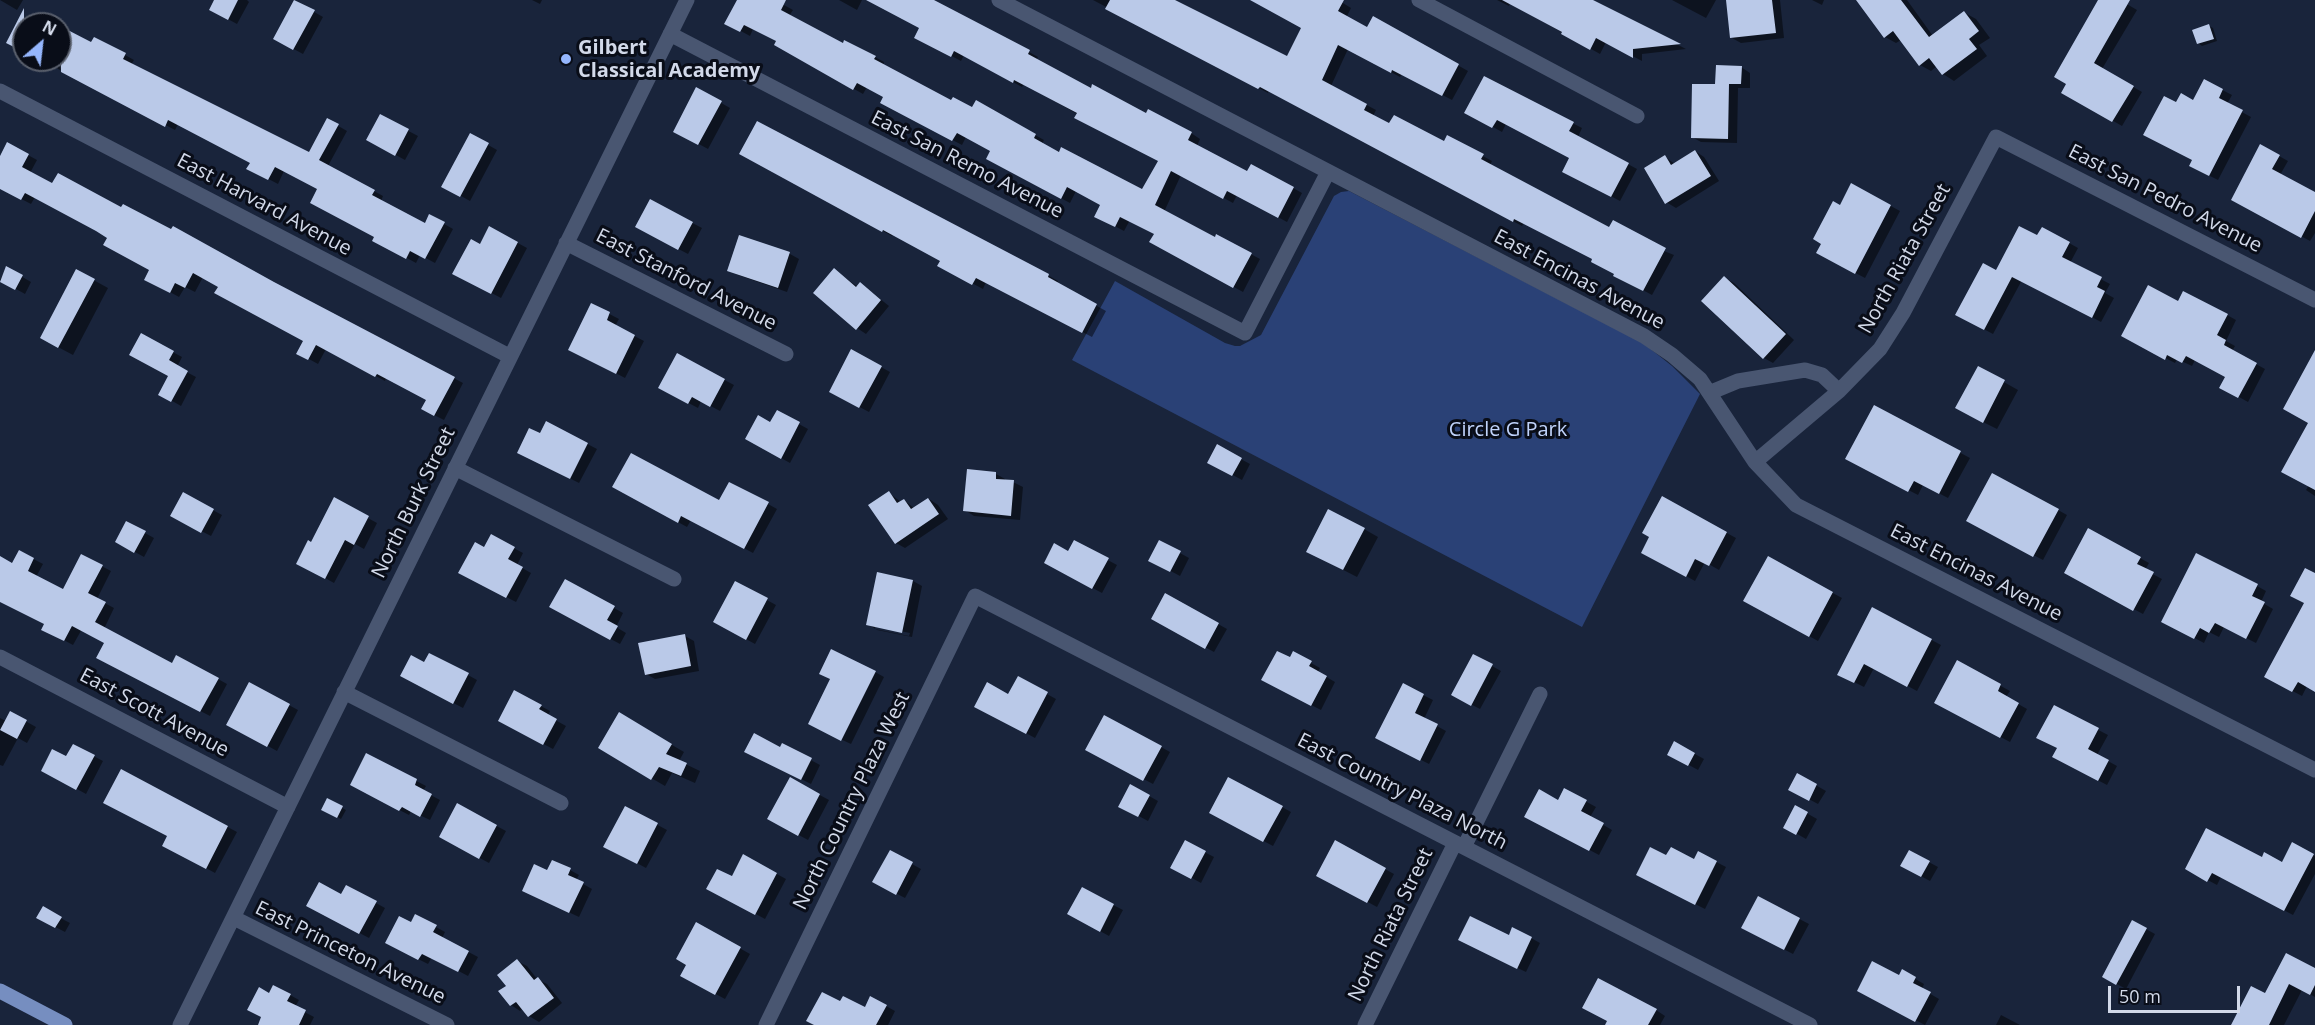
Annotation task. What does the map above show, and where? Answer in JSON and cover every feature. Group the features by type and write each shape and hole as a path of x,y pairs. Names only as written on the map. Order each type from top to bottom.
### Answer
{"main road":[{"path":"0,991 65,1025"}],"street":[{"name":"North Burk Street","path":"180,1025 687,0"},
{"name":"East Encinas Avenue","path":"999,0 1016,4 1328,172 1644,336 1672,355 1700,379 1755,462 1796,505 2315,770"},
{"path":"1419,0 1637,116"},
{"name":"East San Remo Avenue","path":"670,34 1245,333 1328,172"},
{"name":"East Harvard Avenue","path":"0,91 509,356"},
{"name":"East San Pedro Avenue","path":"1996,136 2313,294"},
{"name":"North Riata Street","path":"1755,462 1839,392 1880,350 1903,313 1996,136"},
{"name":"East Stanford Avenue","path":"567,243 786,354"},
{"path":"1709,393 1738,381 1806,370 1822,375 1839,392"},
{"path":"455,468 674,579"},
{"name":"East Country Plaza North","path":"975,596 1810,1025"},
{"name":"North Country Plaza West","path":"766,1025 975,596"},
{"name":"East Scott Avenue","path":"0,657 288,807"},
{"path":"344,692 561,803"},
{"name":"North Riata Street","path":"1365,1025 1540,694"},
{"name":"East Princeton Avenue","path":"234,918 447,1025"}],"green space":[{"name":"Circle G Park","path":"1349,191 1643,343 1672,366 1700,394 1582,627 1072,360 1115,281 1225,343 1240,346 1261,335 1334,196"}],"building":[{"path":"214,0 238,0 228,20 209,10"},
{"path":"294,0 315,10 293,50 273,39"},
{"path":"737,0 786,0 781,10 843,43 844,40 876,56 874,59 951,100 953,97 972,107 976,100 1036,134 1034,138 1059,152 1061,147 1142,189 1158,161 1074,118 1077,113 1014,80 1013,83 954,51 951,57 914,38 919,28 866,0 934,0 1030,50 1028,54 1091,88 1092,84 1146,113 1148,109 1192,132 1188,140 1247,171 1251,164 1294,187 1278,218 1227,191 1223,199 1171,171 1155,205 1215,237 1216,234 1252,253 1233,288 1149,242 1154,234 1120,217 1115,227 1094,217 1100,205 1067,187 1061,199 986,159 990,151 957,133 952,141 880,103 883,97 857,83 853,90 774,45 776,41 744,25 740,32 724,24"},
{"path":"1110,0 1175,0 1287,56 1301,28 1250,0 1344,0 1338,11 1367,27 1373,16 1459,64 1442,96 1392,70 1391,73 1338,45 1322,80 1367,104 1364,110 1389,123 1394,115 1444,141 1447,135 1484,154 1481,159 1609,227 1613,220 1666,248 1643,291 1613,276 1614,274 1591,262 1592,259 1514,219 1513,222 1260,87 1258,89 1105,9"},
{"path":"1502,0 1593,0 1681,44 1633,49 1633,58 1596,38 1590,50 1561,34 1562,32"},
{"path":"1726,0 1772,0 1776,33 1730,38"},
{"path":"1856,0 1901,0 1929,37 1964,11 1979,31 1969,39 1977,49 1942,75 1929,58 1919,66 1893,31 1884,38"},
{"path":"2098,0 2130,0 2094,63 2134,86 2112,122 2061,93 2066,84 2054,77"},
{"path":"2209,24 2214,39 2197,44 2192,30"},
{"path":"12,31 12,46 6,43"},
{"path":"72,32 91,42 94,37 126,53 123,59 309,152 327,118 339,124 319,160 375,190 372,195 425,223 429,214 445,222 425,259 410,251 406,259 372,241 374,237 310,203 317,189 275,167 268,180 246,169 250,163 168,120 165,127 61,72 72,72"},
{"path":"1716,65 1742,66 1741,84 1729,84 1728,139 1691,138 1692,84 1715,84"},
{"path":"1484,76 1574,122 1569,131 1629,163 1611,197 1562,172 1569,158 1497,120 1492,128 1464,113"},
{"path":"2204,79 2223,89 2219,98 2243,110 2209,176 2189,166 2192,160 2143,135 2164,96 2176,102 2181,93 2193,100"},
{"path":"696,87 722,101 698,145 673,132"},
{"path":"380,114 409,129 395,156 366,140"},
{"path":"757,121 1049,274 1048,277 1097,304 1082,333 976,278 972,285 937,266 940,261 739,154"},
{"path":"470,133 489,143 460,197 441,187"},
{"path":"7,142 29,154 22,167 52,183 58,173 121,207 123,204 171,229 173,226 455,377 434,416 421,409 426,400 377,374 375,377 316,345 308,360 296,354 303,341 214,293 218,287 193,273 185,288 175,283 170,293 144,280 149,270 103,245 107,238 96,231 25,193 21,200 0,189 0,156"},
{"path":"2260,144 2280,155 2272,169 2315,192 2315,211 2301,238 2231,200"},
{"path":"1695,150 1711,176 1665,204 1644,168 1665,155 1671,165"},
{"path":"1851,183 1891,205 1855,274 1816,253 1821,244 1813,239 1833,201 1840,205"},
{"path":"650,199 693,222 678,250 635,227"},
{"path":"489,226 518,242 491,294 452,274 471,239 480,244"},
{"path":"2019,226 2037,235 2042,227 2070,242 2062,257 2102,277 2097,287 2105,291 2092,318 2012,277 1984,330 1955,315 1983,263 1996,270"},
{"path":"739,235 790,252 778,288 727,271"},
{"path":"6,266 23,275 15,290 0,282"},
{"path":"834,268 856,287 860,282 881,300 856,330 813,293"},
{"path":"76,269 95,279 58,348 40,338"},
{"path":"1724,276 1786,334 1763,359 1701,301"},
{"path":"2148,285 2178,301 2183,291 2228,314 2217,335 2226,340 2224,345 2257,363 2238,398 2219,388 2225,377 2186,356 2182,363 2167,355 2165,360 2121,336"},
{"path":"591,303 610,312 607,320 635,335 616,374 568,350"},
{"path":"141,333 174,351 169,360 188,371 171,402 158,395 168,376 129,355"},
{"path":"851,349 882,366 859,408 829,392"},
{"path":"2315,350 2315,490 2281,472 2308,423 2283,409"},
{"path":"677,353 725,379 710,407 692,397 688,404 658,388"},
{"path":"1978,366 2005,380 1983,423 1955,408"},
{"path":"1874,405 1961,451 1939,494 1914,481 1908,492 1845,459"},
{"path":"777,410 800,422 781,459 745,439 758,415 770,422"},
{"path":"546,421 588,443 570,479 517,453 529,428 540,433"},
{"path":"1217,444 1242,458 1232,476 1207,463"},
{"path":"631,453 719,500 729,482 769,502 744,549 681,516 678,523 612,487"},
{"path":"967,469 996,472 996,479 1014,480 1011,516 963,511"},
{"path":"1992,473 2059,509 2033,557 1966,521"},
{"path":"889,491 897,503 904,499 911,509 928,498 939,514 895,544 868,505"},
{"path":"183,492 214,509 201,533 170,516"},
{"path":"1662,496 1727,532 1709,566 1695,559 1686,577 1641,553 1649,537 1642,533"},
{"path":"334,497 369,516 354,545 345,540 325,579 296,564 308,540 311,542"},
{"path":"1328,509 1365,528 1343,570 1306,552"},
{"path":"126,521 146,531 134,553 115,542"},
{"path":"2088,528 2141,557 2137,564 2154,572 2133,611 2064,573"},
{"path":"491,534 515,547 508,559 523,567 506,598 458,573 475,542 484,547"},
{"path":"1074,540 1109,558 1092,589 1044,563 1054,543 1068,551"},
{"path":"1159,540 1181,551 1170,572 1148,561"},
{"path":"19,550 34,558 28,571 63,589 81,554 103,565 88,593 106,602 95,622 172,663 176,655 219,678 200,712 96,658 104,643 72,626 64,641 41,630 44,624 0,602 0,556 12,563"},
{"path":"2196,553 2258,584 2252,596 2265,602 2246,639 2215,623 2209,633 2200,628 2194,639 2161,622"},
{"path":"1768,556 1833,592 1809,637 1743,601"},
{"path":"2305,568 2315,573 2315,692 2298,682 2292,692 2264,677 2304,603 2290,596"},
{"path":"877,572 913,580 902,633 866,625"},
{"path":"565,579 615,606 607,620 618,626 610,640 549,607"},
{"path":"735,581 768,598 746,640 713,622"},
{"path":"1165,593 1219,623 1205,649 1151,619"},
{"path":"1872,607 1932,639 1907,687 1864,664 1854,683 1837,675"},
{"path":"685,634 691,666 645,675 638,643"},
{"path":"831,649 876,671 841,741 808,724 830,679 819,674"},
{"path":"1277,651 1290,657 1293,651 1312,661 1309,666 1327,676 1311,706 1261,680"},
{"path":"429,653 469,673 453,704 400,676 411,655 424,662"},
{"path":"1473,654 1493,664 1471,706 1451,695"},
{"path":"1957,660 2001,684 1998,691 2019,703 2000,738 1934,703"},
{"path":"1018,676 1048,692 1026,734 974,707 987,682 1008,694"},
{"path":"249,682 290,704 267,747 226,725"},
{"path":"1403,683 1424,694 1415,713 1438,724 1420,761 1375,738"},
{"path":"514,690 542,705 539,709 557,719 543,745 498,721"},
{"path":"2054,705 2099,728 2088,749 2109,760 2098,781 2052,757 2057,748 2036,738"},
{"path":"10,711 27,720 17,739 0,730"},
{"path":"619,712 672,744 666,754 687,763 681,776 659,767 651,780 598,748"},
{"path":"1104,715 1162,746 1143,781 1085,750"},
{"path":"754,733 780,747 782,743 812,758 801,780 744,752"},
{"path":"1674,741 1695,753 1688,766 1667,755"},
{"path":"73,744 95,755 76,790 41,771 52,749 66,756"},
{"path":"366,753 417,779 415,785 432,794 420,817 402,807 399,811 350,785"},
{"path":"121,769 228,826 206,869 162,846 167,836 103,803"},
{"path":"1797,773 1817,784 1809,801 1788,790"},
{"path":"790,777 820,794 798,836 767,819"},
{"path":"1228,777 1283,806 1263,842 1209,813"},
{"path":"1130,784 1150,795 1138,817 1118,807"},
{"path":"1564,788 1587,800 1581,811 1604,823 1589,851 1524,817 1539,789 1558,800"},
{"path":"327,798 343,806 337,818 321,810"},
{"path":"457,803 497,825 479,859 439,837"},
{"path":"1795,805 1808,812 1796,835 1783,828"},
{"path":"625,806 658,823 637,864 603,847"},
{"path":"2206,828 2262,857 2264,852 2282,862 2292,842 2314,854 2284,911 2212,873 2207,882 2185,869"},
{"path":"1185,840 1206,851 1191,879 1170,868"},
{"path":"1335,840 1386,868 1367,903 1316,876"},
{"path":"1650,847 1666,855 1671,847 1694,859 1698,851 1717,861 1695,905 1636,875"},
{"path":"890,850 913,862 896,895 872,882"},
{"path":"1909,850 1930,861 1921,877 1900,866"},
{"path":"743,854 777,873 755,915 706,889 717,869 732,876"},
{"path":"552,860 571,868 568,875 584,882 569,913 522,891 534,864 547,870"},
{"path":"319,882 341,894 346,885 377,901 359,934 306,906"},
{"path":"1082,887 1114,904 1100,932 1067,914"},
{"path":"1758,896 1800,918 1784,950 1741,928"},
{"path":"43,906 62,917 55,928 36,918"},
{"path":"415,914 437,925 433,932 469,951 458,972 422,954 418,960 385,943 399,916 411,922"},
{"path":"1470,916 1509,935 1512,927 1532,937 1517,969 1458,940"},
{"path":"2132,920 2147,928 2116,985 2102,977"},
{"path":"696,922 741,947 715,995 680,976 686,965 676,959"},
{"path":"2286,953 2315,968 2315,985 2310,995 2289,984 2269,1025 2231,1025 2251,986 2265,993"},
{"path":"517,959 534,980 538,977 554,998 528,1017 516,1002 510,1006 498,991 506,986 497,975"},
{"path":"1872,961 1899,975 1902,969 1916,977 1913,983 1931,992 1915,1022 1857,991"},
{"path":"1598,978 1657,1009 1648,1025 1605,1025 1607,1021 1582,1008"},
{"path":"273,985 291,994 287,1001 306,1010 299,1025 258,1025 261,1017 247,1010 259,987 269,993"},
{"path":"822,992 840,1001 843,996 865,1007 870,996 887,1005 876,1025 814,1025 806,1021"}],"place":[{"name":"Gilbert Classical Academy","path":"566,59"}]}
